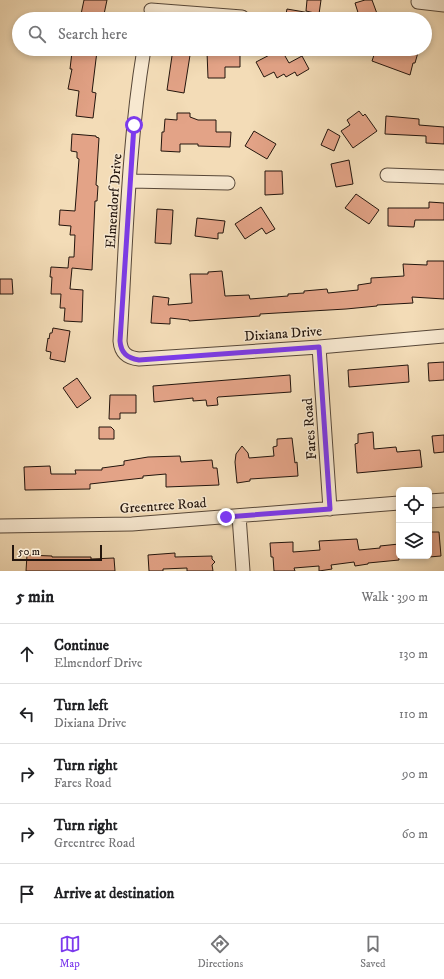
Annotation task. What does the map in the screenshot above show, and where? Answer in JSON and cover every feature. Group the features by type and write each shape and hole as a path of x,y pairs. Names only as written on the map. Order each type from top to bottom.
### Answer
{"street":[{"path":"418,2 444,5"},
{"path":"151,10 177,12"},
{"name":"Elmendorf Drive","path":"125,354 121,348 120,341 130,181 137,97 143,56"},
{"path":"386,175 444,177"},
{"path":"130,181 228,183"},
{"name":"Dixiana Drive","path":"125,354 132,359 139,360 444,336"},
{"name":"Fares Road","path":"319,347 330,509"},
{"path":"432,501 444,500"},
{"name":"Greentree Road","path":"0,526 132,524 396,503"},
{"path":"239,516 243,571"}],"building":[{"path":"84,0 107,0 104,12 81,12"},
{"path":"307,0 321,0 319,12 306,11"},
{"path":"365,0 372,0 376,12 358,12 355,3"},
{"path":"287,9 304,12 286,12"},
{"path":"72,56 96,56 92,92 96,93 93,118 76,116 79,91 68,89 72,69 70,69"},
{"path":"172,56 190,56 184,93 167,90"},
{"path":"207,56 240,56 240,67 225,67 225,78 208,78"},
{"path":"268,56 285,56 289,63 302,56 309,69 297,76 295,72 286,77 284,74 277,78 274,72 264,77 256,62"},
{"path":"374,56 417,56 415,63 413,63 410,75 372,61"},
{"path":"359,111 363,116 365,114 377,131 353,148 341,131 350,125 347,120"},
{"path":"177,113 190,113 190,117 198,120 216,120 216,132 231,132 230,147 180,144 180,152 161,151 162,132 164,132 165,119 177,120"},
{"path":"386,116 419,119 419,125 444,127 444,144 426,143 426,136 385,134"},
{"path":"328,129 340,136 334,151 321,145"},
{"path":"254,131 276,144 267,159 245,146"},
{"path":"72,134 96,136 99,138 96,185 98,186 97,201 95,201 92,270 72,268 70,289 83,290 82,322 64,321 65,308 60,308 61,294 51,294 52,277 50,277 51,267 68,268 69,257 74,257 75,235 70,235 71,226 59,225 60,210 75,211 79,159 77,158 77,152 71,151"},
{"path":"349,160 353,184 336,187 331,164"},
{"path":"265,171 282,171 283,194 265,195"},
{"path":"356,194 379,210 369,224 345,208"},
{"path":"429,202 444,203 444,220 415,220 414,227 388,226 388,208 429,208"},
{"path":"261,207 275,229 266,234 262,228 245,239 235,224"},
{"path":"157,209 173,210 171,244 155,243"},
{"path":"197,218 225,221 223,233 218,233 218,239 195,236"},
{"path":"427,261 444,261 444,299 412,297 413,303 260,314 260,316 189,321 170,318 170,324 151,323 153,296 169,298 168,305 192,303 190,274 208,274 208,272 222,271 225,296 249,295 250,299 288,296 288,294 304,293 304,291 327,289 328,293 358,290 358,285 371,283 371,278 404,276 403,264 427,265"},
{"path":"0,279 12,279 13,294 0,294"},
{"path":"53,328 70,331 65,362 50,359 51,352 46,351 48,338 49,339"},
{"path":"444,362 444,380 429,381 428,363"},
{"path":"408,365 409,382 349,387 348,370"},
{"path":"290,375 291,392 218,397 218,405 207,406 206,400 193,401 193,398 154,402 153,386"},
{"path":"77,378 91,398 77,408 63,388"},
{"path":"110,395 136,395 136,413 120,413 120,419 109,419"},
{"path":"99,427 111,427 114,430 114,439 99,439"},
{"path":"373,432 374,449 396,447 397,452 420,450 422,467 357,473 355,444 358,443 358,434"},
{"path":"444,435 444,452 434,453 432,436"},
{"path":"292,438 298,476 250,479 250,481 237,483 235,462 236,454 242,446 248,453 249,458 274,456 273,447 277,446 277,439"},
{"path":"180,456 181,462 212,460 213,468 217,468 219,485 166,487 166,474 90,484 90,489 25,490 24,467 50,466 51,474 76,474 75,470 102,470 102,468 124,465 124,461 148,457"},
{"path":"432,532 439,532 441,556 432,557"},
{"path":"357,539 359,550 380,548 380,546 396,544 396,559 399,560 368,563 355,566 354,562 331,565 332,569 319,571 319,566 294,568 295,571 274,571 270,543 293,542 293,552 320,550 319,541"},
{"path":"175,553 175,557 212,556 212,559 215,562 212,565 213,571 187,571 187,568 149,571 148,555"},
{"path":"27,555 52,557 91,557 91,559 114,558 115,571 26,571"}],"route":[{"path":"134,125 120,341 121,348 125,354 132,359 139,360 319,347 330,509 226,517"}]}
